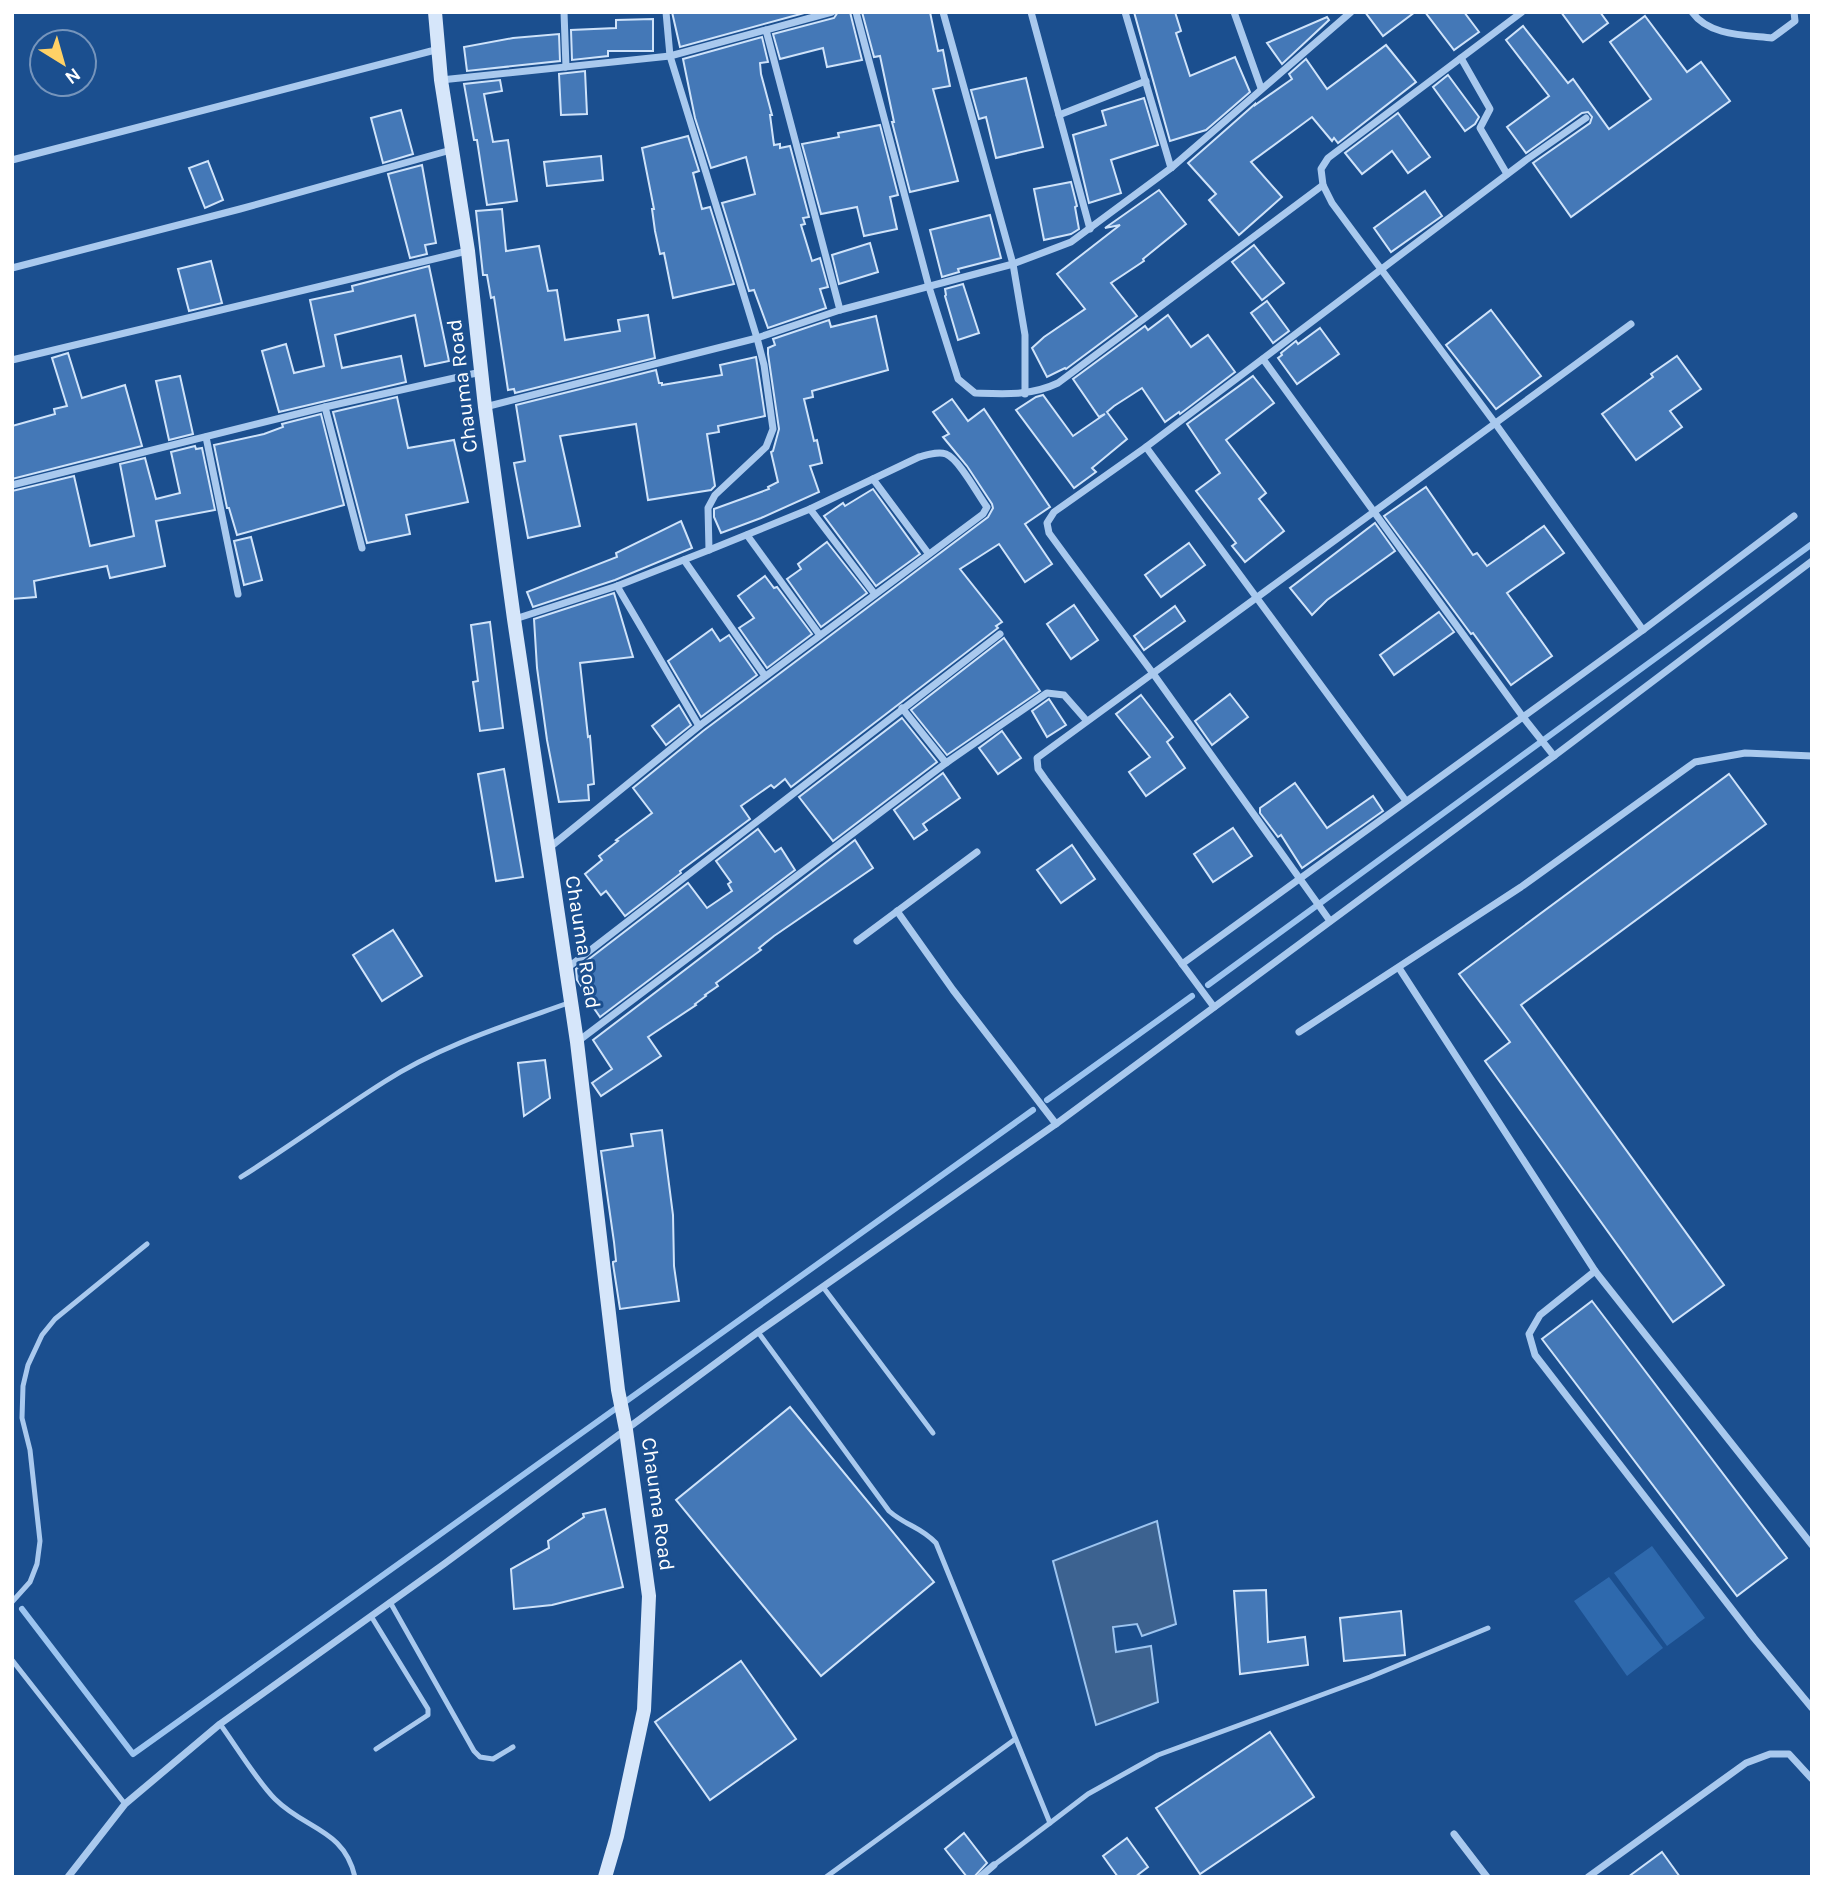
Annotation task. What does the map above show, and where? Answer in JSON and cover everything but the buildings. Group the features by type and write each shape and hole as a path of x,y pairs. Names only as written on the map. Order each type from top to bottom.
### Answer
{"street":[{"name":"Chauma Road","path":"435,12 441,80 468,251 485,407 577,1042 618,1390 649,1596 644,1710 617,1836 605,1877"},
{"path":"564,12 566,67"},
{"path":"666,12 670,56 764,365 773,429 766,447 715,495 708,508 709,550"},
{"path":"441,80 670,56 832,12"},
{"path":"856,12 929,286 958,379 975,394 1025,394 1042,391 1058,383 1323,185"},
{"path":"943,12 1013,264 1025,335 1025,394"},
{"path":"1031,12 1090,229"},
{"path":"1125,12 1171,168"},
{"path":"1234,12 1261,89"},
{"path":"485,407 757,338 840,310 1013,264 1071,242 1171,168 1351,12"},
{"path":"1522,12 1328,158 1321,169 1323,185 1332,203 1495,423 1643,630"},
{"path":"1692,12 1698,20 1728,34 1772,38 1795,21 1794,12"},
{"path":"766,30 840,310"},
{"path":"12,160 439,49"},
{"path":"1461,58 1490,109 1480,128 1507,174"},
{"path":"1059,115 1146,81"},
{"path":"1330,921 1049,533 1047,523 1054,512 1146,447 1507,174 1586,118"},
{"path":"12,268 240,209 452,149"},
{"path":"12,360 468,251"},
{"path":"1213,1007 1038,769 1037,758 1631,324"},
{"path":"1263,359 1522,717 1554,757"},
{"path":"12,485 325,407 481,372"},
{"path":"325,407 362,548"},
{"path":"206,437 238,594"},
{"path":"1146,447 1406,801"},
{"path":"514,619 617,586 747,535 810,509 919,457 948,454 987,507 983,514 928,552 699,726 547,849"},
{"path":"873,480 928,552"},
{"path":"810,509 874,593"},
{"path":"1182,964 1643,630 1794,516"},
{"path":"747,535 819,634"},
{"path":"684,560 765,676"},
{"path":"68,1877 125,1804 220,1724 390,1602 625,1424 1056,1124 1554,757 1812,561"},
{"path":"617,586 699,726"},
{"path":"565,969 1000,634"},
{"path":"577,1042 946,763 1047,693 1063,695 1086,720"},
{"path":"902,708 946,763"},
{"path":"1299,1032 1579,847 1695,762 1745,753 1812,756"},
{"path":"857,941 976,852"},
{"path":"897,911 953,990 1056,1124"},
{"path":"1399,968 1595,1271 1812,1545"},
{"path":"1595,1271 1540,1315 1528,1334 1535,1355 1754,1638 1812,1708"},
{"path":"1588,1877 1746,1763 1770,1754 1789,1754 1812,1779"},
{"path":"1454,1834 1487,1877"},
{"path":"980,1877 994,1865"}],"lane":[{"path":"241,1178 384,1082 423,1060 465,1041 571,1002"},
{"path":"12,1602 30,1583 37,1564 40,1541 30,1450 22,1418 23,1386 28,1365 42,1335 55,1320 147,1244"},
{"path":"823,1287 933,1433"},
{"path":"758,1332 889,1511 901,1522 927,1534 936,1543 1050,1823"},
{"path":"390,1602 474,1751 480,1757 493,1759 513,1746"},
{"path":"371,1616 428,1709 428,1715 376,1749"},
{"path":"994,1865 1088,1794 1158,1755 1370,1677 1488,1628"},
{"path":"12,1660 125,1804"},
{"path":"220,1724 275,1799 306,1823 335,1840 350,1858 355,1877"},
{"path":"826,1877 1014,1740"}],"shaded area":[{"path":"1157,1521 1176,1624 1142,1636 1137,1624 1113,1627 1116,1652 1151,1646 1158,1702 1096,1725 1053,1561"},
{"path":"1652,1546 1705,1618 1667,1646 1614,1573"},
{"path":"1609,1577 1663,1648 1627,1676 1574,1601"}],"waterway":[{"path":"1208,985 1812,544"},
{"path":"1047,1100 1192,996"},
{"path":"22,1609 133,1754 1033,1110"}]}
